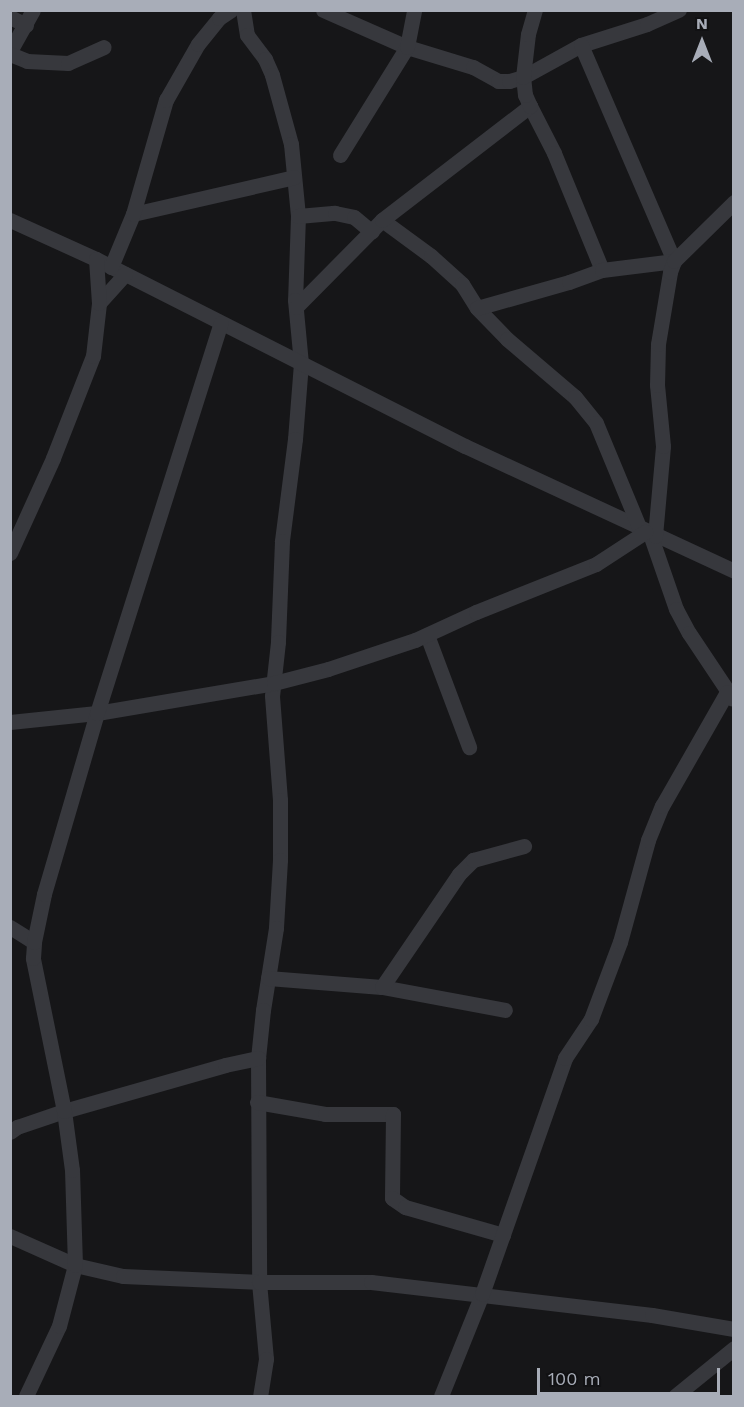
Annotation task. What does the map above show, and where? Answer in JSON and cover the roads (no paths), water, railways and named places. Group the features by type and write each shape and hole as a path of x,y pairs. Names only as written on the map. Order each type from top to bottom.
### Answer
{"street":[{"path":"243,10 247,34"},
{"path":"323,10 407,47 473,67 498,81 523,78 581,45 646,17 679,10"},
{"path":"340,155 407,47 414,10"},
{"path":"535,10 528,34 523,78 525,95 554,153 602,270"},
{"path":"111,267 133,214 166,100 193,52 220,13 247,34 265,59 272,75 291,144 298,216 296,307 301,363 295,439 282,542 273,708 280,800 280,860 276,928 258,1058 259,1282 266,1359 260,1396"},
{"path":"10,17 30,18 10,53 27,61 69,63 104,47"},
{"path":"10,722 97,713 274,683 328,669 427,635 596,564 647,533 663,446 657,385 658,344 674,261 581,45"},
{"path":"296,307 377,226 530,106"},
{"path":"133,214 294,177"},
{"path":"477,308 540,288 569,282 602,270 674,261 734,202"},
{"path":"298,216 335,213 354,217 377,226 431,256 462,284 477,308 507,339 576,398 596,423 647,533 676,609 688,633 730,696 662,806 648,840 616,953 591,1019 565,1058 482,1294 441,1396"},
{"path":"10,220 96,259 465,446 734,572"},
{"path":"10,553 53,458 93,356 99,303 96,259"},
{"path":"99,303 125,274"},
{"path":"26,1396 59,1326 75,1265 72,1170 64,1111 33,958 34,942 45,894 97,713 221,323"},
{"path":"427,635 469,747"},
{"path":"382,987 459,874 473,860 524,846"},
{"path":"10,927 34,942"},
{"path":"268,978 382,987 505,1010"},
{"path":"10,1132 17,1127 64,1111 225,1065 258,1058"},
{"path":"257,1102 325,1114 393,1114 392,1198 405,1207 503,1235"},
{"path":"10,1236 75,1265 123,1276 259,1282 358,1281 652,1315 734,1329"},
{"path":"675,1396 734,1348"}]}
